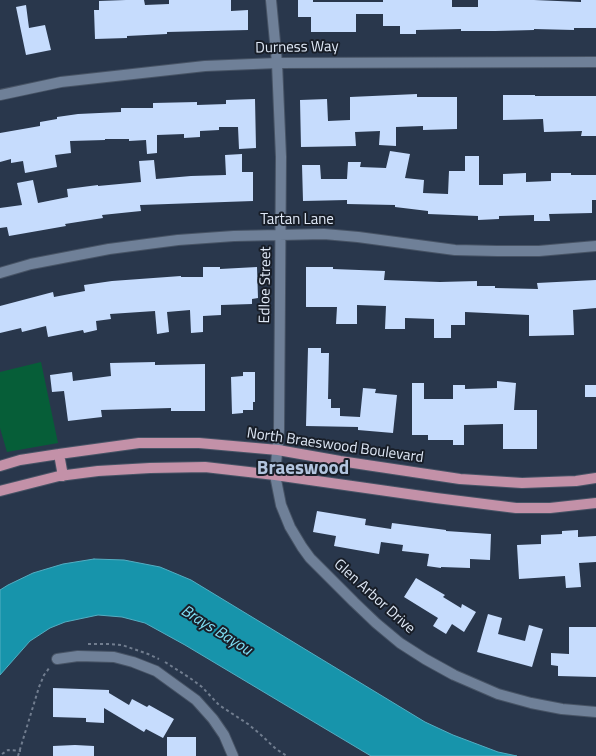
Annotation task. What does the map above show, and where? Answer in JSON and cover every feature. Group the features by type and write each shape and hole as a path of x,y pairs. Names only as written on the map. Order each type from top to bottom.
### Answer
{"main road":[{"name":"North Braeswood Boulevard","path":"0,466 20,460 139,443 199,443 278,450 460,479 522,483 576,481 596,478"},
{"path":"59,454 63,476"},
{"path":"0,491 63,476 150,468 197,467 275,475 516,508 550,508 596,503"}],"street":[{"name":"Edloe Street","path":"271,0 277,63 281,157 278,450"},
{"name":"Durness Way","path":"0,95 61,82 206,66 277,63 596,62"},
{"name":"Tartan Lane","path":"0,273 31,264 109,249 234,236 324,234 455,250 539,251 596,246"},
{"name":"Glen Arbor Drive","path":"278,450 275,475 282,505 290,527 306,552 354,602 400,643 454,675 498,694 562,710 596,712"},
{"path":"57,659 78,656 114,657 133,662 156,671 196,700 213,719 224,735 233,756"}],"path":[{"path":"87,644 122,645 148,654 162,661 202,687 219,704 254,729 276,749 287,756"},
{"path":"18,756 44,675 57,659"},
{"path":"2,754 8,750 20,751"}],"green space":[{"path":"41,362 58,443 7,452 0,428 0,372"}],"water":[{"name":"Brays Bayou","path":"94,559 124,560 160,567 191,580 425,722 453,735 498,752 517,756 371,756 185,645 145,623 122,617 98,615 65,622 50,628 30,641 0,675 0,590 33,573 63,564"}],"building":[{"path":"144,0 145,5 169,4 169,0 231,0 231,11 248,10 248,30 167,32 167,34 127,36 127,38 95,39 94,10 99,10 99,1"},
{"path":"298,0 313,0 313,2 383,2 383,0 452,0 452,7 478,7 478,0 581,2 581,0 596,0 596,28 574,28 574,30 534,29 495,31 461,31 461,29 416,30 416,34 400,34 400,26 383,26 383,14 356,14 356,32 311,32 311,17 298,17"},
{"path":"26,5 29,28 45,25 51,50 26,55 16,7"},
{"path":"417,94 417,97 457,97 457,129 423,130 423,126 396,127 396,146 379,145 380,131 355,132 356,146 301,147 300,100 327,99 328,121 350,120 350,97"},
{"path":"503,95 596,96 596,136 581,136 582,131 544,132 543,119 503,120"},
{"path":"255,99 256,148 239,149 238,127 219,127 219,130 200,131 200,137 184,138 184,134 157,135 157,153 147,154 146,140 129,141 129,139 105,139 70,141 71,153 55,155 57,167 25,173 23,161 11,163 11,159 0,162 0,133 40,126 40,122 57,119 57,117 78,114 121,112 121,108 153,108 153,103 197,102 197,105 226,104 226,100"},
{"path":"390,151 410,154 405,178 424,180 423,193 448,194 449,171 465,171 465,156 479,156 479,185 503,185 503,174 526,173 526,182 551,181 551,173 596,175 596,200 592,200 592,213 549,214 550,221 534,221 534,215 499,216 499,219 478,220 478,216 428,214 428,211 395,207 395,205 347,204 347,200 303,201 302,165 320,165 321,179 347,179 348,162 361,162 360,167 386,168"},
{"path":"242,154 242,172 253,172 253,201 140,205 141,211 102,215 103,218 65,224 66,226 9,236 7,227 0,228 0,208 22,205 17,183 33,180 38,203 68,197 67,189 141,182 139,161 154,160 156,179 226,175 225,155"},
{"path":"203,267 220,267 220,269 257,267 258,298 252,299 252,304 221,305 221,315 203,316 203,332 191,333 190,310 167,312 169,332 157,334 155,311 110,314 111,319 96,321 97,330 84,333 83,330 48,337 46,326 22,332 21,328 0,333 0,306 53,292 54,297 85,291 84,285 112,281 181,276 203,277"},
{"path":"306,267 333,267 333,269 385,271 384,280 440,282 477,281 477,286 495,286 495,288 538,289 537,283 596,280 596,308 573,310 574,335 529,336 529,315 465,312 465,325 451,325 451,338 434,338 434,319 405,318 405,329 385,329 386,306 357,305 357,324 336,324 337,307 306,307"},
{"path":"308,348 321,348 321,353 329,353 328,399 331,399 331,408 340,408 340,416 360,417 363,388 376,389 375,393 397,395 393,433 358,430 358,427 306,426"},
{"path":"155,362 155,365 205,364 205,411 171,411 171,408 101,410 102,417 68,421 64,391 52,392 50,375 72,372 73,381 111,376 110,363"},
{"path":"243,372 255,372 255,402 253,402 253,410 243,410 243,413 232,414 231,377 243,376"},
{"path":"497,381 516,383 514,410 537,410 537,449 503,449 503,424 464,425 464,445 453,445 453,440 428,440 428,435 412,435 412,383 424,383 424,399 453,399 453,385 465,385 465,389 497,388"},
{"path":"585,385 596,385 596,397 585,397"},
{"path":"317,511 366,519 365,525 391,529 392,523 446,531 491,534 490,560 470,559 470,568 441,568 427,566 429,554 402,551 403,545 381,542 379,554 334,546 336,536 313,532"},
{"path":"578,530 578,537 596,536 596,562 579,563 581,587 566,588 565,576 519,579 517,545 541,544 541,535 562,534 562,531"},
{"path":"416,578 445,595 443,597 461,608 462,604 476,612 464,632 452,624 446,634 433,626 438,618 404,597"},
{"path":"488,614 502,618 498,634 525,641 529,625 543,629 532,667 477,652"},
{"path":"569,627 596,627 596,677 558,676 558,666 551,665 551,653 569,654"},
{"path":"53,688 109,690 109,693 129,705 132,699 147,707 149,705 174,719 163,738 146,729 144,732 104,708 104,723 86,722 86,718 53,717"},
{"path":"167,737 196,737 196,756 167,756"},
{"path":"53,746 94,746 94,756 53,756"}],"district":[{"name":"Braeswood","path":"303,469"}]}
